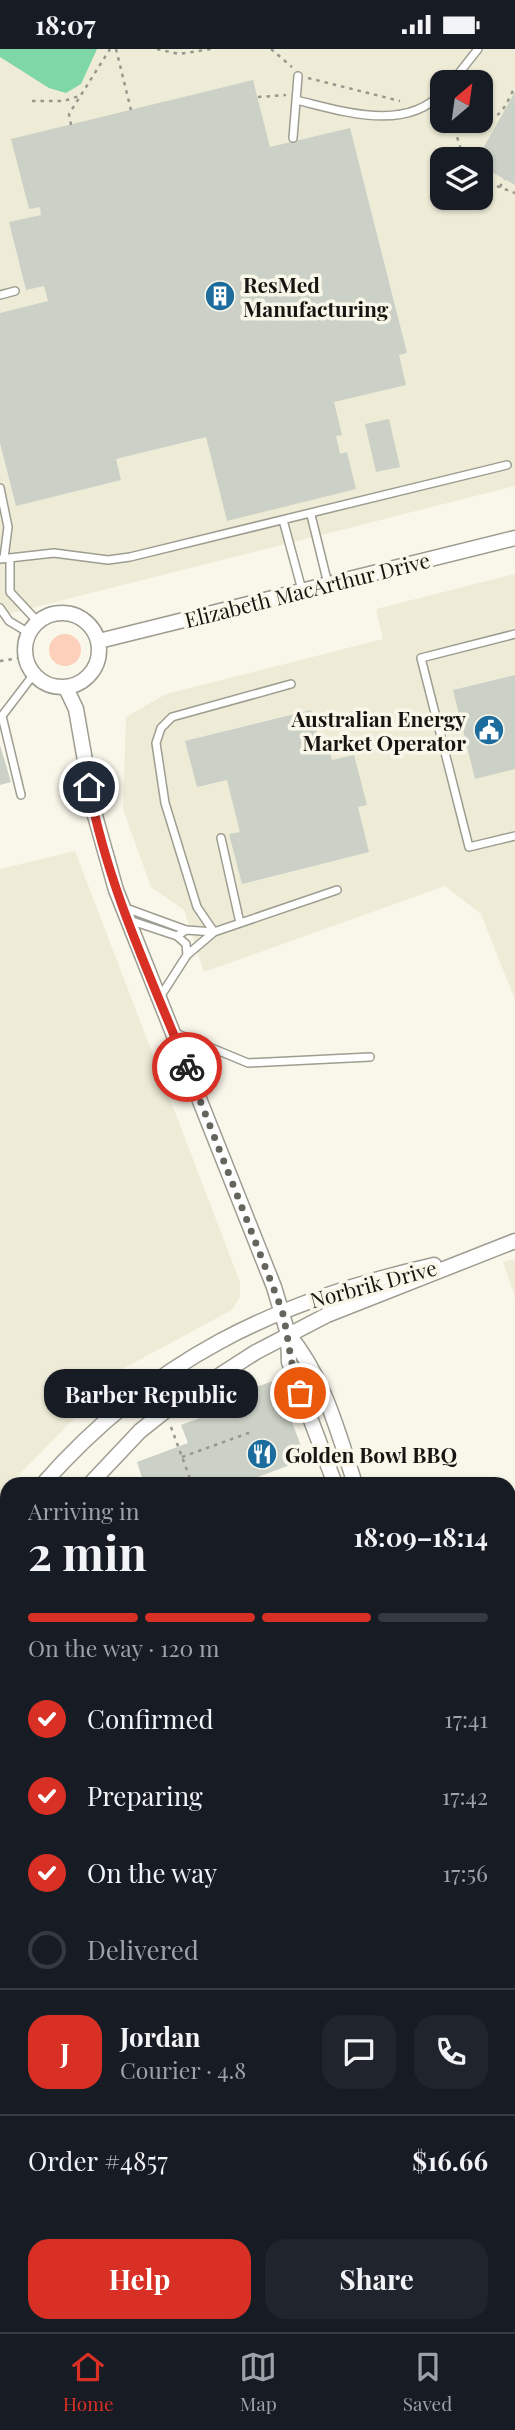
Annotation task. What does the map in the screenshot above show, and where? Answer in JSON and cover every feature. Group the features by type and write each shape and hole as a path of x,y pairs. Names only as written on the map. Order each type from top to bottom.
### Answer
{"street":[{"name":"Elizabeth MacArthur Drive","path":"99,641 515,538"},
{"path":"55,613 75,616 87,622 99,641 100,653 96,666 86,679 66,688 53,687 34,674 26,657 25,645 34,627 55,613"},
{"path":"66,688 76,709 102,848 125,913 282,1310 288,1334 289,1362 332,1477"},
{"name":"Norbrik Drive","path":"97,1477 131,1440 169,1408 200,1385 288,1334 470,1257 515,1241"},
{"name":"Norbrik Drive","path":"49,1477 80,1441 143,1389 218,1342 282,1310 373,1279 470,1257"},
{"path":"288,1334 306,1356 330,1408 353,1477"}],"lane":[{"path":"461,70 478,49"},
{"path":"293,138 298,76"},
{"path":"296,98 352,113 386,115 415,112 430,101"},
{"path":"0,295 15,291"},
{"path":"5,558 54,553 115,560 311,515 507,465"},
{"path":"0,488 8,527 5,558 10,592 34,627"},
{"path":"311,515 328,584"},
{"path":"283,520 302,591"},
{"path":"0,608 9,621 34,627"},
{"path":"515,634 421,659 469,847 515,836"},
{"path":"21,795 2,716 34,674"},
{"path":"214,932 197,907 166,803 156,743 160,728 172,717 291,684"},
{"path":"221,838 240,923"},
{"path":"159,998 187,955 214,932 337,890"},
{"path":"125,913 186,930 214,932"},
{"path":"125,913 177,936 186,944 187,955"},
{"path":"177,936 186,930"},
{"path":"173,1032 226,1057 248,1063 370,1056"}],"path":[{"path":"71,125 69,114 79,96 96,77 110,49"},
{"path":"116,49 131,110"},
{"path":"157,49 179,54 211,49"},
{"path":"271,49 298,76 404,101"},
{"path":"494,118 515,87"},
{"path":"32,101 64,101 79,96"},
{"path":"258,96 296,98"},
{"path":"500,187 504,179"},
{"path":"493,184 515,193"},
{"path":"0,661 26,657"},
{"path":"171,1427 189,1477"},
{"path":"182,1457 254,1430"}],"shaded area":[{"path":"0,49 515,49 515,486 0,616"},
{"path":"0,49 97,49 81,84 66,93 49,88 0,57"},
{"path":"515,574 515,1000 481,914 445,886 204,972 184,910 151,887 123,809 126,717 166,694 383,639 376,609"},
{"path":"65,634 76,639 81,650 76,661 65,666 54,661 49,650 54,639"},
{"path":"75,851 240,1282 240,1297 232,1310 124,1368 17,1477 0,1477 0,869"},
{"path":"515,1259 515,1297 503,1262"}],"building":[{"name":"ResMed Manufacturing","path":"253,80 270,147 350,128 407,353 399,355 406,385 334,402 342,435 336,436 340,454 347,452 356,489 227,521 206,437 116,459 121,480 16,506 0,443 0,313 48,301 44,286 26,290 9,222 41,215 40,207 29,209 11,139"},
{"path":"515,92 515,185 493,173 493,147 484,147"},
{"path":"389,419 400,467 376,472 365,424"},
{"name":"Australian Energy Market Operator","path":"515,675 515,769 475,779 453,690"},
{"path":"311,710 322,753 330,751 332,760 354,755 367,805 358,807 369,852 242,884 229,834 240,832 227,780 197,787 185,741"},
{"path":"0,745 11,782 0,785"},
{"path":"276,1380 306,1459 258,1477 142,1477 137,1462 188,1443 181,1425 208,1415 204,1405"}],"way so far":[{"path":"187,1067 282,1310 288,1334 289,1362 300,1393"}],"place":[{"name":"ResMed Manufacturing","path":"220,296"},
{"name":"Australian Energy Market Operator","path":"489,730"},
{"name":"Barber Republic","path":"300,1393"},
{"name":"Golden Bowl BBQ","path":"262,1454"}],"route":[{"path":"89,787 102,848 116,890 187,1067"}]}
